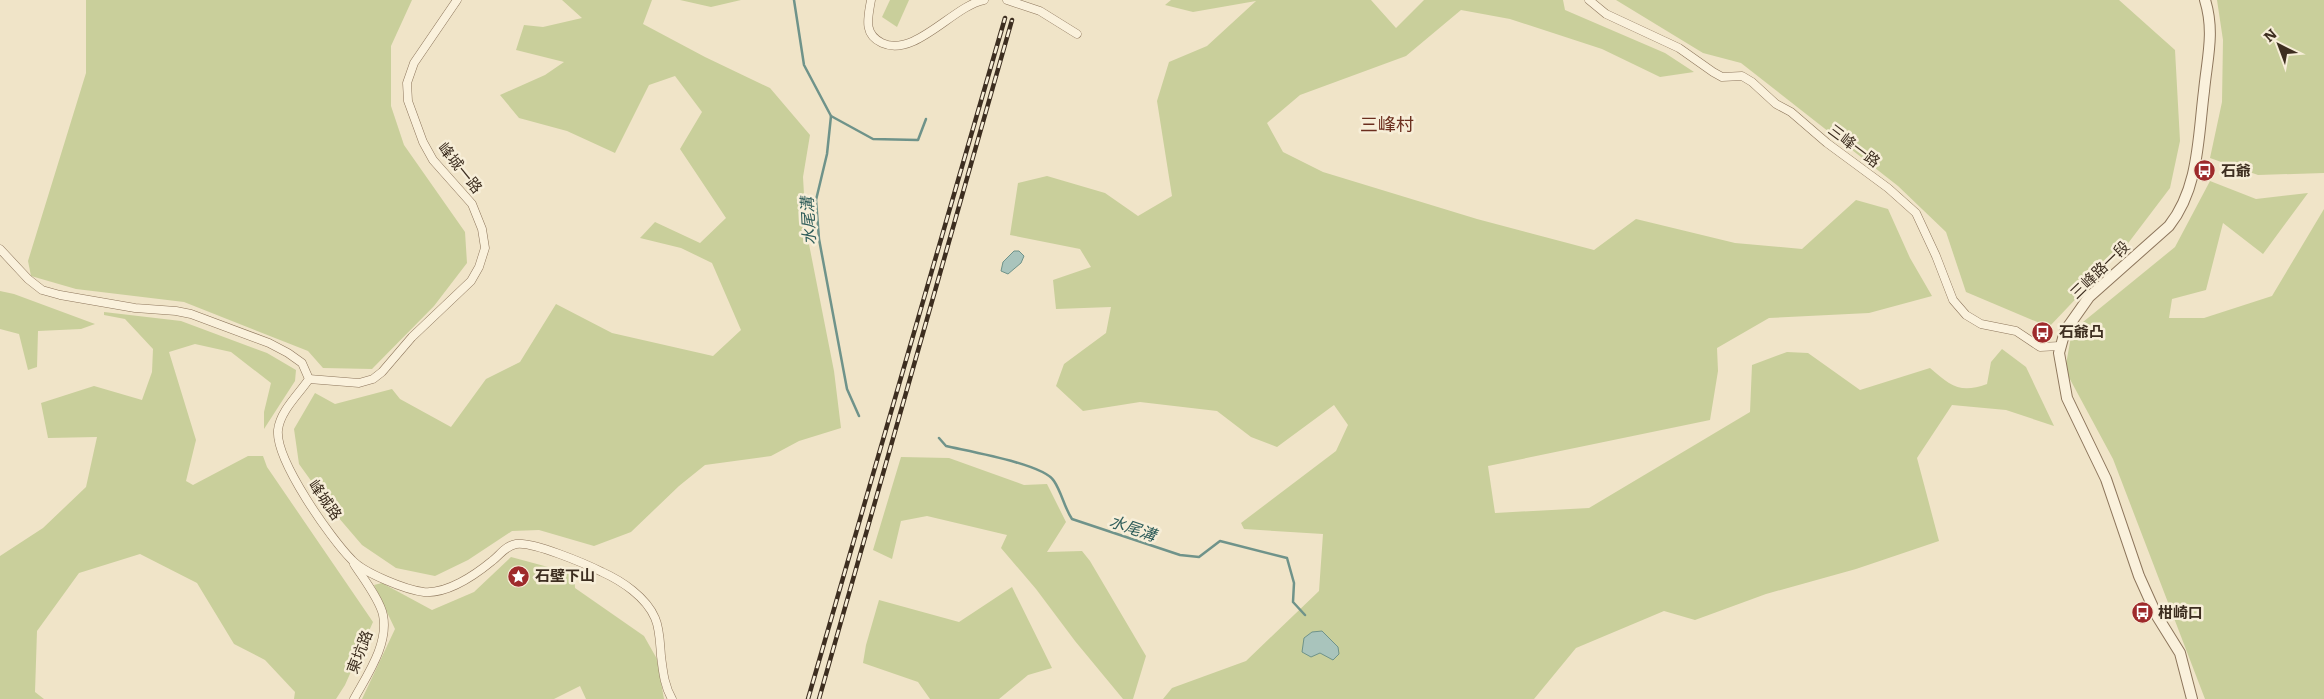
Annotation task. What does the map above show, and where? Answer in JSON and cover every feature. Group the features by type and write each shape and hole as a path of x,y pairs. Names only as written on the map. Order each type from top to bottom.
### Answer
{"street":[{"name":"峰城一路","path":"309,379 359,383 373,379 382,372 412,338 471,282 479,267 485,248 482,229 472,204 433,160 423,142 408,101 407,83 414,63 457,0"},
{"path":"871,0 867,28 879,42 892,47 903,45 930,32 962,8 984,0"},
{"path":"1008,0 1040,11 1076,34"},
{"name":"三峰一路","path":"1589,0 1606,14 1679,48 1722,77 1742,76 1752,82 1776,104 1791,112 1827,143 1888,188 1916,214 1936,256 1953,300 1966,315 1981,324 2016,331 2040,347 2060,346"},
{"name":"三峰路一段","path":"2192,699 2180,653 2157,616 2139,576 2106,479 2067,398 2061,372 2060,346 2065,331 2089,297 2169,226 2179,214 2186,199 2196,165 2211,40 2210,16 2205,0"},
{"path":"0,249 28,279 42,290 68,297 135,308 191,314 288,352 302,363 309,379"},
{"name":"峰城路","path":"309,379 284,413 278,430 281,454 300,489 352,560 369,573 424,592 448,588 492,561 503,550 516,544 529,544 602,572 631,590 646,604 656,619 665,688 672,699"},
{"name":"東坑路","path":"352,560 383,615 383,636 374,661 354,699"}],"green space":[{"path":"86,0 412,0 391,46 391,106 404,145 465,232 467,263 434,306 372,369 323,368 308,351 184,302 76,289 31,276 28,261 86,73"},
{"path":"562,0 652,0 643,24 705,57 770,88 810,135 803,177 806,229 834,371 841,428 799,441 771,456 705,465 679,486 631,532 594,546 539,530 512,531 468,560 435,576 396,568 362,545 332,510 299,464 294,429 315,393 335,404 392,389 400,399 451,427 486,379 520,362 556,304 612,333 713,356 741,330 712,263 681,248 640,238 655,222 700,243 726,218 680,149 702,112 675,76 649,85 615,153 567,131 519,118 500,95 545,75 564,62 516,50 524,25 543,27 582,18"},
{"path":"680,0 741,0 711,7"},
{"path":"890,0 909,0 897,27 882,17"},
{"path":"1171,0 1371,0 1396,28 1424,0 1563,0 1565,10 1665,53 1694,72 1660,77 1602,49 1510,19 1461,10 1406,56 1300,95 1267,123 1283,152 1323,172 1477,219 1594,250 1636,219 1735,243 1802,249 1856,200 1888,209 1910,258 1932,296 1869,313 1769,318 1717,348 1718,371 1710,420 1488,466 1495,513 1589,508 1750,412 1752,365 1787,352 1808,353 1860,390 1930,368 1950,384 1963,388 1978,387 1987,384 1991,362 2002,349 2026,367 2054,426 2006,410 1952,405 1917,458 1939,541 1856,569 1766,594 1695,620 1664,611 1576,648 1534,699 1163,699 1172,688 1246,661 1319,591 1323,534 1244,529 1241,523 1336,451 1348,425 1334,405 1277,447 1251,437 1217,411 1140,402 1083,411 1056,386 1064,364 1106,333 1111,307 1056,309 1053,280 1091,267 1080,249 1010,235 1018,183 1047,176 1105,193 1138,216 1172,196 1157,101 1169,62 1207,46 1256,1 1193,12 1165,5"},
{"path":"1616,0 2119,0 2175,50 2180,141 2170,188 2126,246 2049,327 1966,292 1946,232 1898,186 1741,63 1703,53"},
{"path":"2217,0 2324,0 2324,173 2258,175 2210,158 2222,102 2223,40"},
{"path":"2210,181 2256,199 2308,193 2263,254 2223,223 2206,290 2172,299 2169,318 2204,318 2272,296 2324,209 2324,699 2205,699 2113,459 2065,370 2072,331 2175,247"},
{"path":"0,291 14,294 95,324 81,329 38,331 37,367 28,370 19,334 0,329"},
{"path":"104,312 181,321 267,353 296,370 295,381 264,429 264,412 271,383 231,352 195,344 169,352 196,440 186,481 193,485 248,456 263,456 267,467 373,622 345,685 336,699 294,699 295,692 265,660 234,644 197,583 140,554 79,573 37,631 35,692 44,699 0,699 0,556 43,528 86,487 97,437 48,438 41,403 94,386 142,400 152,372 153,349 125,319 104,315"},
{"path":"901,457 949,458 1024,485 1047,484 1066,522 1047,552 1082,551 1090,561 1146,656 1133,699 1123,699 1001,548 1007,535 927,516 901,521 892,559 873,550"},
{"path":"511,557 574,574 575,588 644,636 657,659 664,699 586,699 580,686 554,699 362,699 395,629 374,585 382,583 432,610 474,592"},
{"path":"1012,587 1052,668 1028,675 999,699 930,699 918,682 863,663 866,645 879,600 959,622"}],"water":[{"path":"1014,251 1019,251 1024,256 1021,263 1008,274 1001,271 1003,262"},
{"path":"1322,631 1338,647 1339,654 1333,660 1320,653 1311,657 1302,652 1304,638 1312,632"}],"waterway":[{"name":"水尾溝","path":"794,0 804,65 831,116 827,154 816,200 819,239 847,389 859,416"},
{"path":"831,116 873,139 918,140 926,119"},
{"name":"水尾溝","path":"939,438 946,446 1021,464 1047,475 1057,486 1072,519 1180,555 1199,557 1220,541 1287,558 1294,583 1293,602 1305,615"}],"railway":[{"path":"808,699 1005,18"},
{"path":"819,699 1012,20"}],"place":[{"name":"石爺","path":"2205,171"},
{"name":"石爺凸","path":"2043,332"},
{"name":"石壁下山","path":"519,576"},
{"name":"柑崎口","path":"2142,613"}],"district":[{"name":"三峰村","path":"1387,125"}]}
